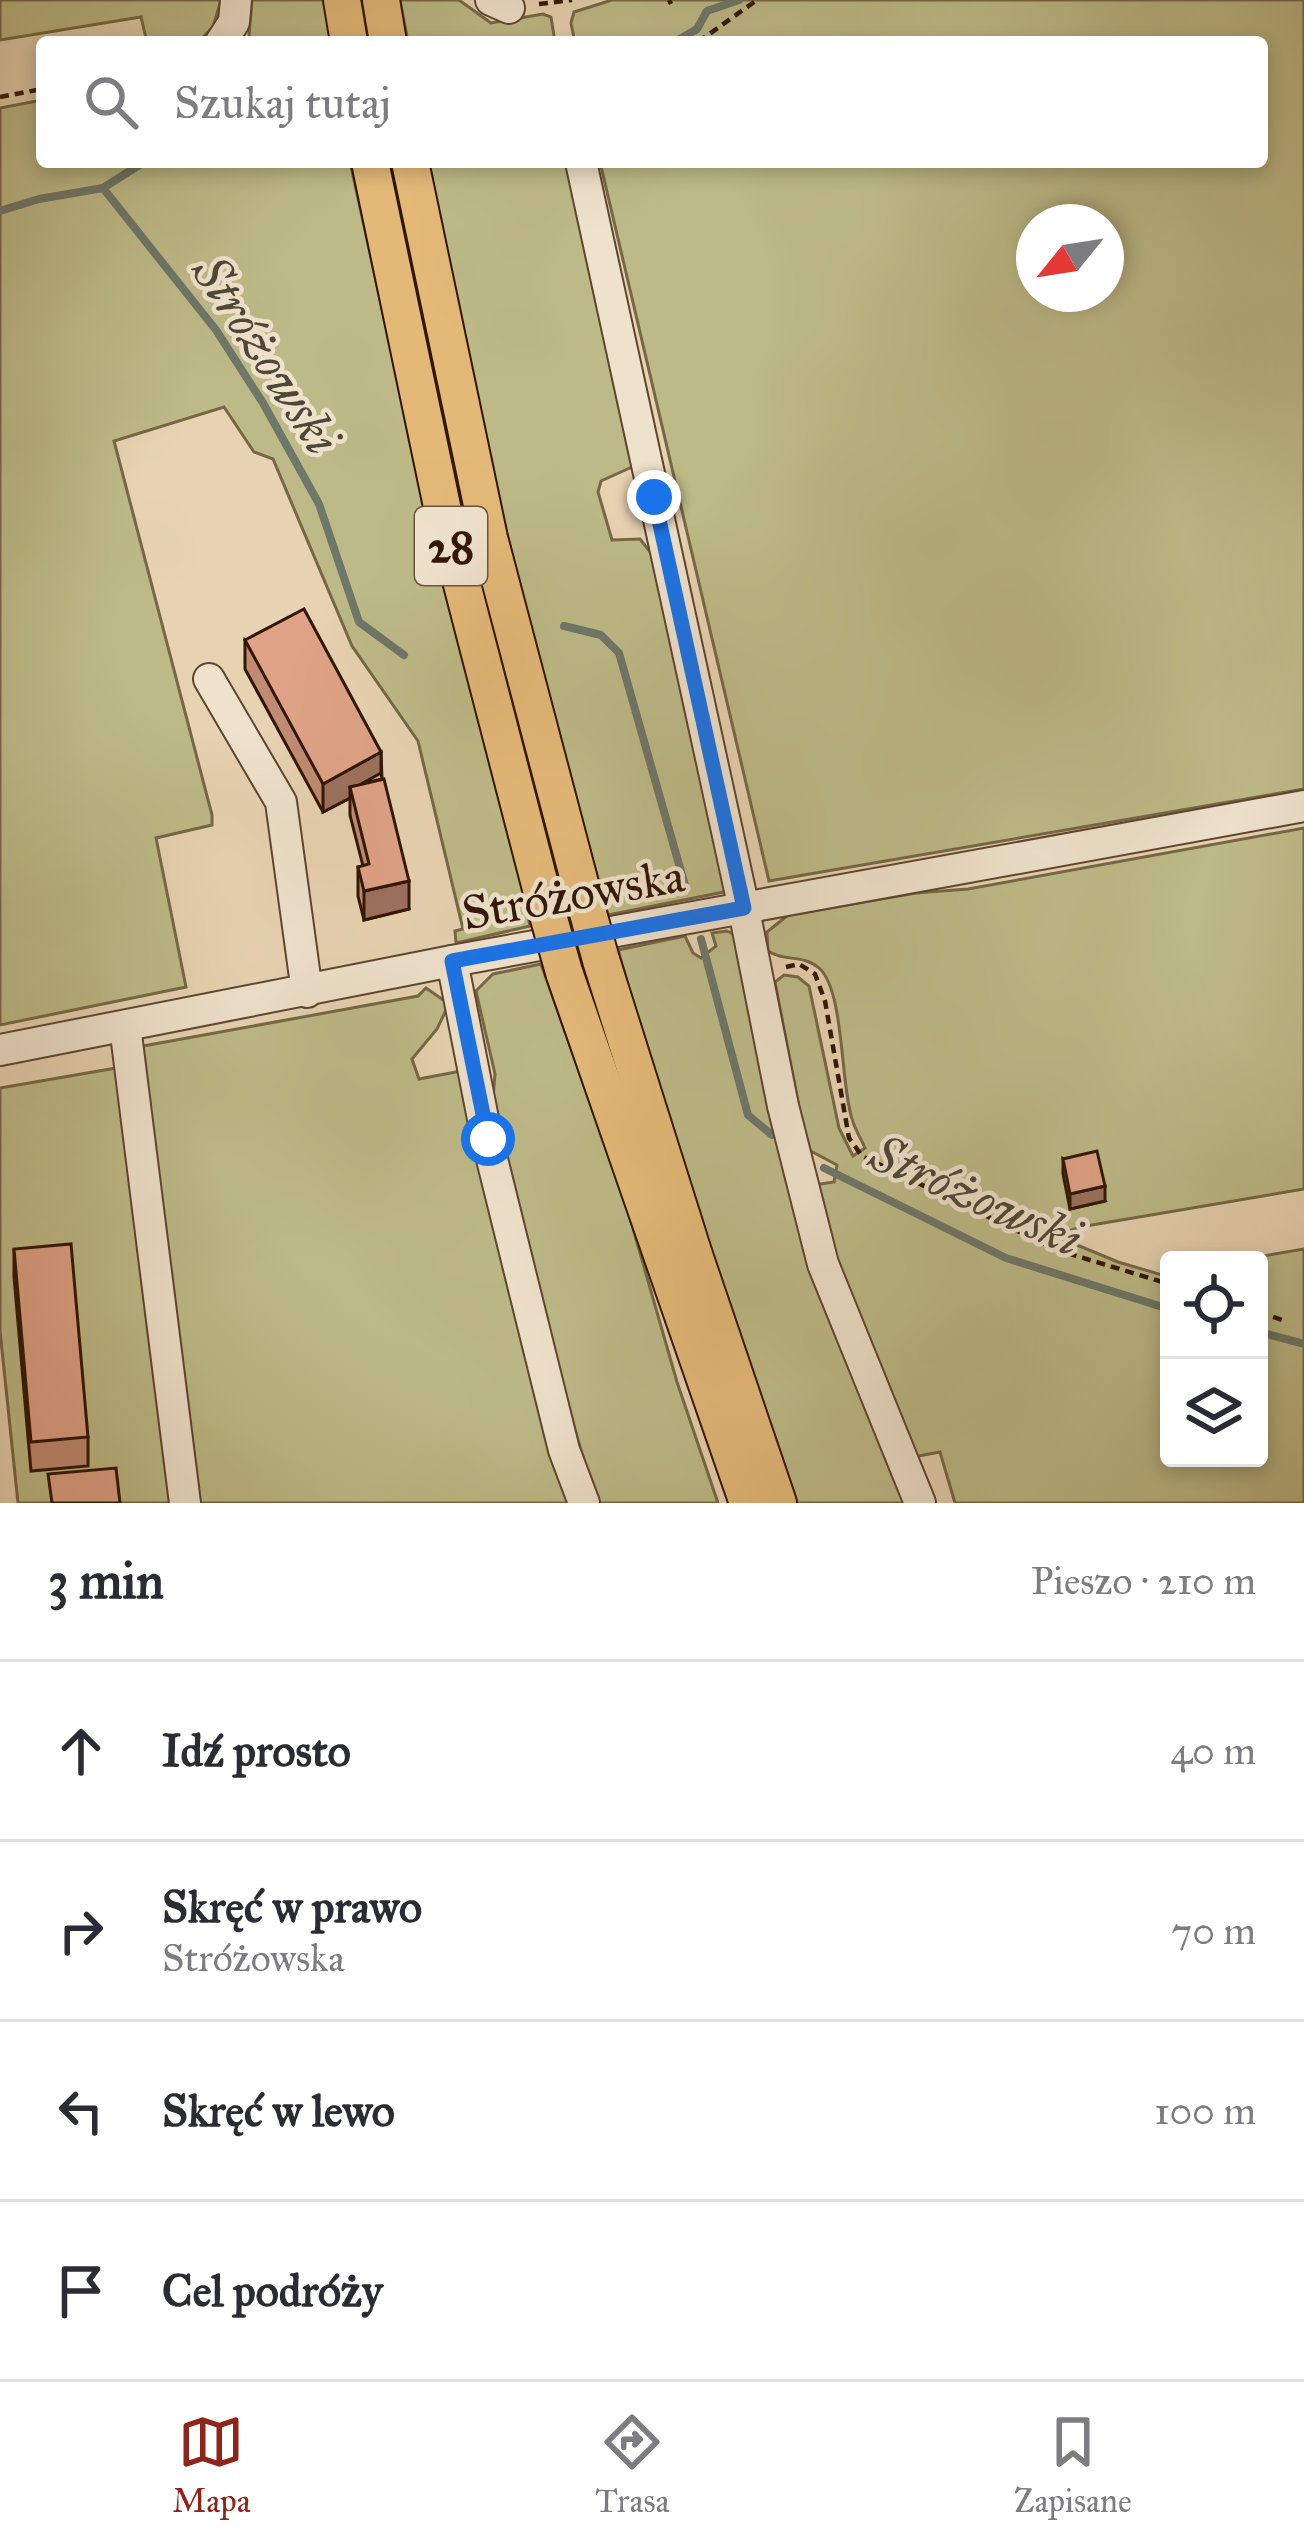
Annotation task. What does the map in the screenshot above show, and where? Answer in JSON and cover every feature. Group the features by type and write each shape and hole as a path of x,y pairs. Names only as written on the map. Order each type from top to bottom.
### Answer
{"main road":[{"path":"342,0 348,36"},
{"name":"28","path":"411,168 489,538 583,895 679,1210 778,1503"},
{"name":"28","path":"372,171 451,546 564,972 748,1503"}],"street":[{"path":"225,36 234,22 236,0"},
{"path":"582,168 783,1106 823,1264 920,1503"},
{"path":"209,679 281,802 308,992"},
{"name":"Stróżowska","path":"0,1050 452,961 1304,806"},
{"path":"452,961 488,1139 564,1450 584,1503"},
{"path":"125,1026 185,1503"}],"path":[{"path":"500,4 572,0"},
{"path":"706,36 757,0"},
{"path":"0,97 36,90"},
{"path":"757,972 799,964 814,974 825,1001 849,1138 862,1156 1058,1250 1160,1281"},
{"path":"1268,1315 1285,1321"}],"shaded area":[{"path":"0,0 221,0 213,27 204,36 146,36 141,17 0,40"},
{"path":"252,0 326,0 330,36 249,35"},
{"path":"400,0 459,0 491,23 543,14 551,17 554,36 407,36"},
{"path":"612,0 1304,0 1304,789 769,881 601,168 1268,168 1268,36 574,36 574,12"},
{"path":"36,101 36,168 351,168 414,455 518,862 530,926 456,943 455,931 463,929 418,741 352,646 273,459 254,452 224,407 114,441 212,815 212,825 156,838 186,987 0,1025 0,108"},
{"path":"430,168 567,168 632,467 601,481 598,492 612,540 640,539 651,553 734,890 608,915 509,541"},
{"path":"1304,828 1304,1189 1053,1235 1160,1274 1160,1467 1268,1467 1268,1255 1304,1249 1304,1503 955,1503 940,1452 913,1457 834,1261 814,1185 834,1182 837,1165 807,1149 775,982 784,975 798,977 809,986 839,1128 853,1156 865,1148 849,1106 833,997 819,968 768,951 767,932 788,915 968,889"},
{"path":"712,933 736,935 910,1503 797,1503 667,1122 618,950 685,936 701,958 716,946"},
{"path":"541,964 626,1204 677,1382 718,1503 598,1503 592,1489 539,1304 493,1098 495,1074 476,991 493,974"},
{"path":"426,988 449,1004 437,1029 412,1059 419,1079 461,1071 574,1503 18,1503 0,1331 0,1088 116,1068 138,1047 418,996"}],"building":[{"path":"304,609 381,752 323,784 245,640"},
{"path":"384,779 409,881 364,891 358,867 369,864 350,787"},
{"path":"1097,1151 1105,1186 1070,1194 1063,1159"},
{"path":"71,1244 88,1437 31,1442 14,1249"},
{"path":"116,1468 120,1503 52,1503 48,1474"}],"waterway":[{"path":"685,36 697,29 707,11 739,0"},
{"path":"103,188 135,168"},
{"name":"Stróżowski","path":"0,211 103,188 216,330 263,403 319,504 359,622 404,655"},
{"name":"Stróżowski","path":"564,626 601,635 619,653 686,889"},
{"name":"Stróżowski","path":"701,939 748,1115 772,1135"},
{"name":"Stróżowski","path":"824,1168 1006,1258 1160,1306"},
{"name":"Stróżowski","path":"1268,1334 1304,1344"}],"route":[{"path":"488,1139 452,961 744,908 654,497"}]}
